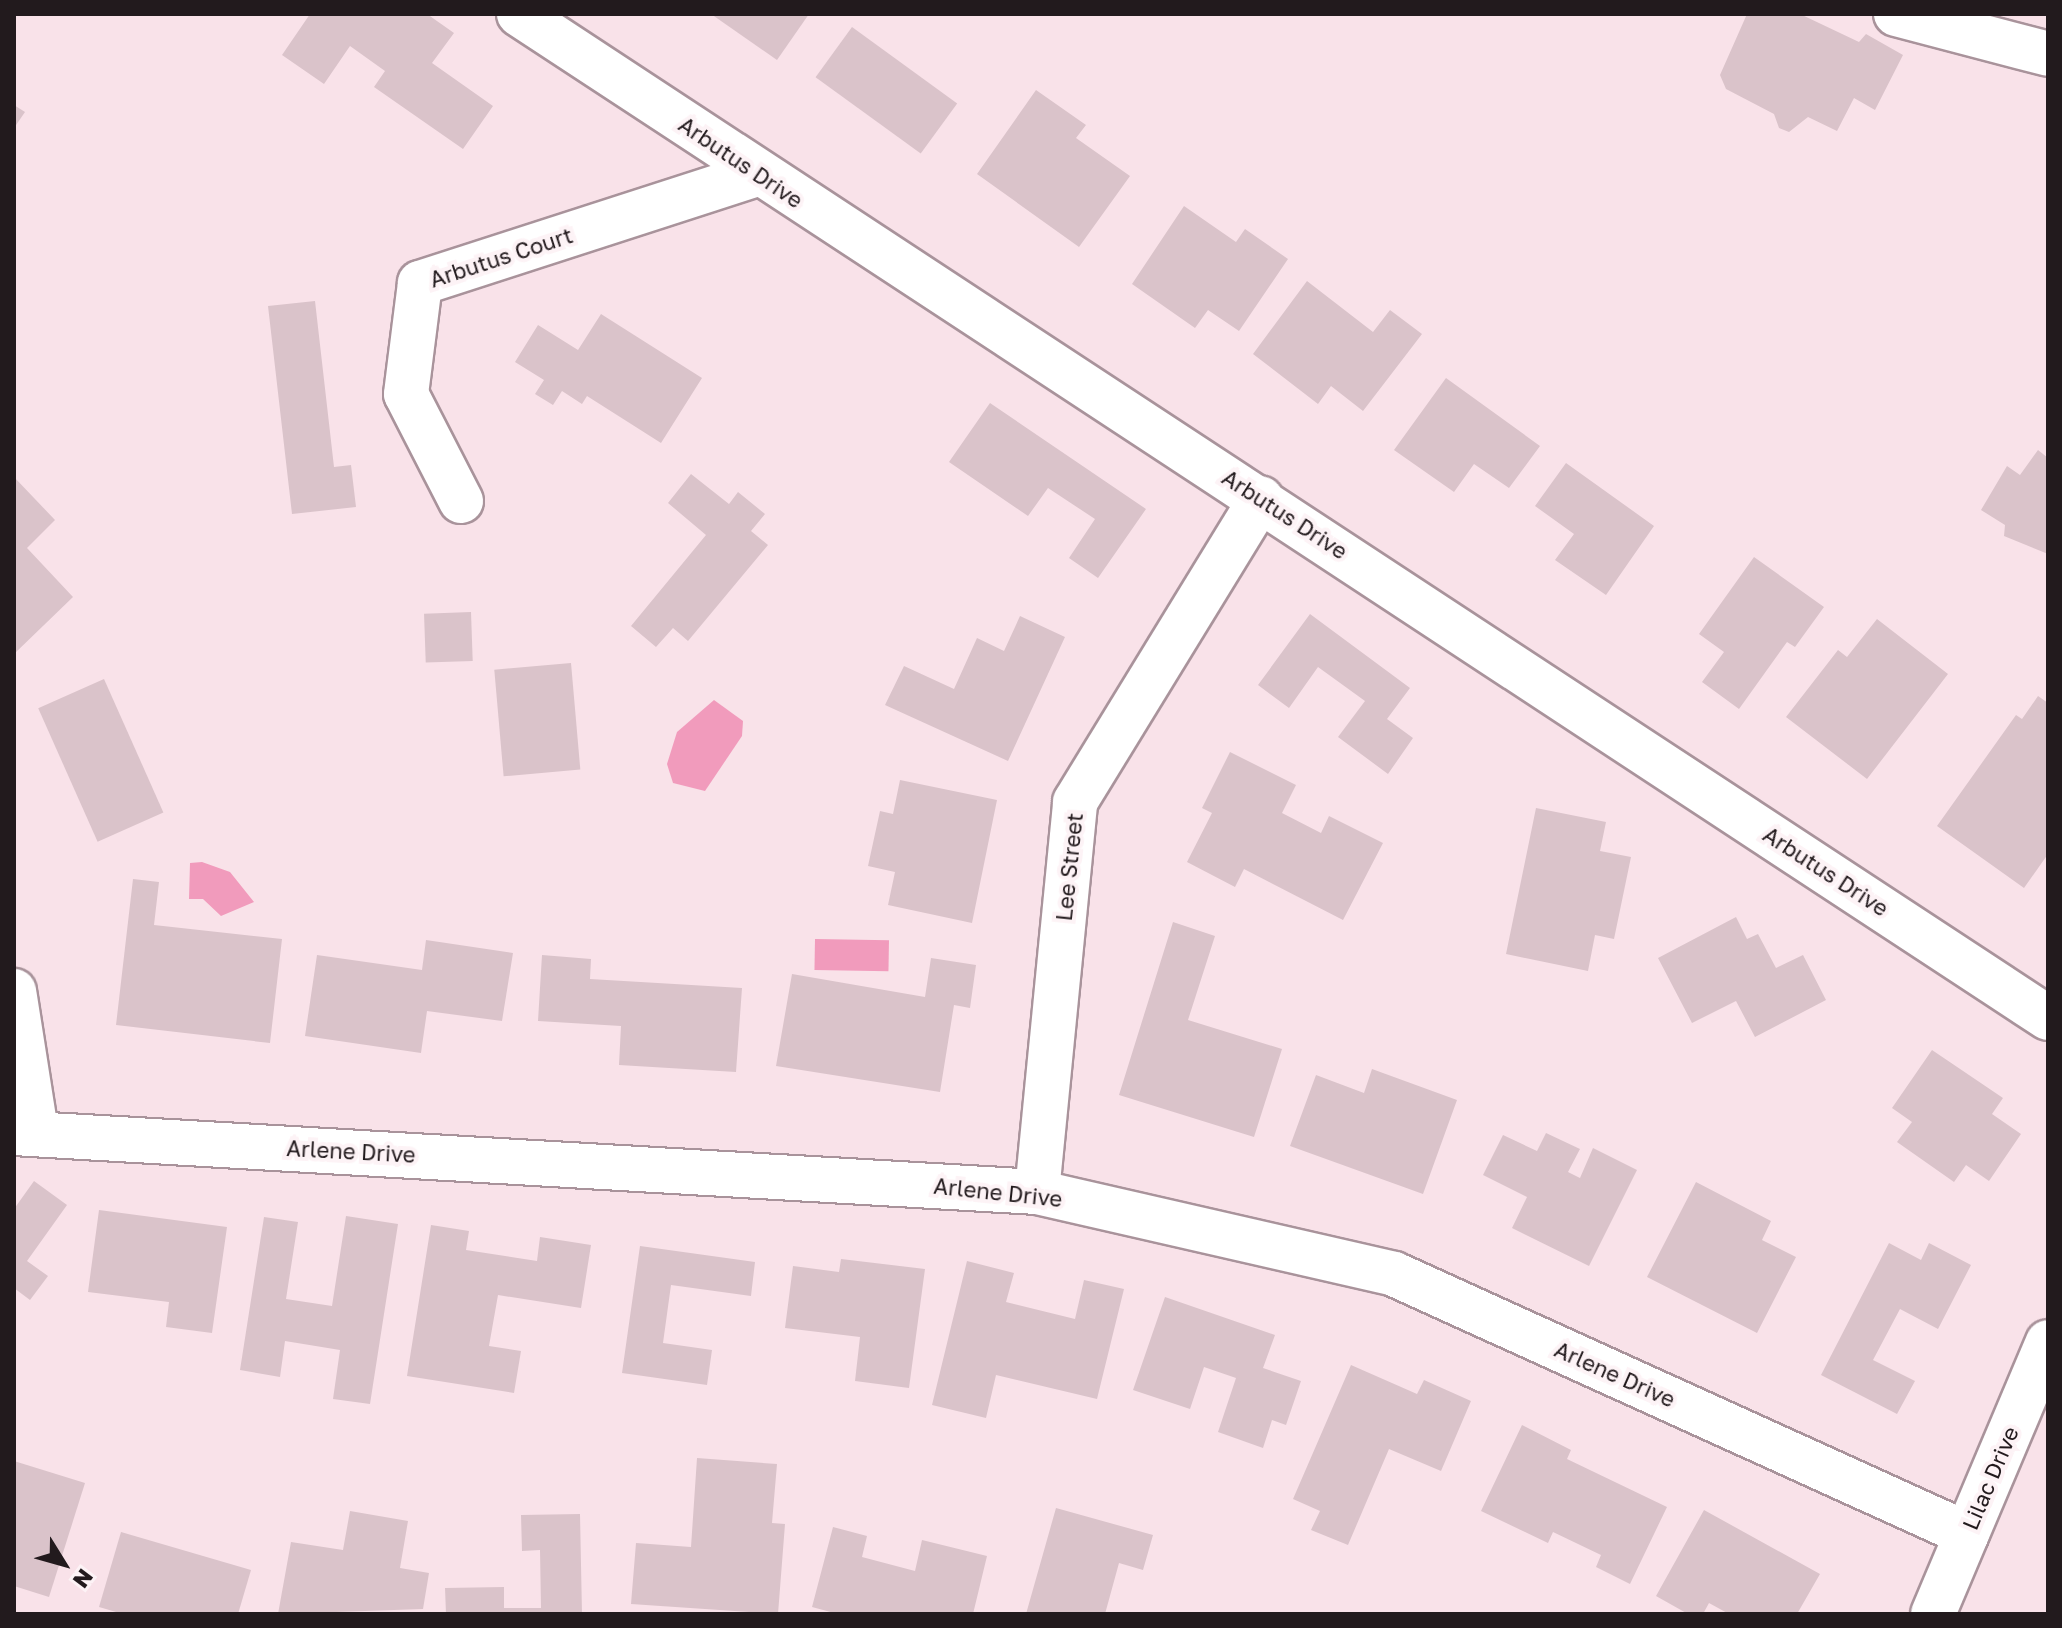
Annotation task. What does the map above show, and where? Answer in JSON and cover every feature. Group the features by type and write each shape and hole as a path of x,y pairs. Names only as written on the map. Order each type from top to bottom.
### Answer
{"street":[{"name":"Arbutus Drive","path":"519,14 757,174 1261,498 2048,1018"},
{"path":"1896,14 2048,54"},
{"name":"Arbutus Court","path":"461,501 406,394 420,283 757,174"},
{"name":"Lee Street","path":"1037,1192 1075,802 1261,498"},
{"path":"14,991 25,1132"},
{"name":"Arlene Drive","path":"25,1132 1037,1192 1394,1274 1967,1534"},
{"name":"Lilac Drive","path":"1933,1614 2048,1342"}],"shaded area":[{"path":"714,700 743,721 742,736 705,791 673,783 667,764 677,732"},
{"path":"202,862 230,872 254,902 221,916 203,899 189,899 190,863"},
{"path":"815,939 889,940 888,971 814,970"}],"building":[{"path":"310,14 427,14 454,33 432,63 493,106 463,149 374,87 385,71 350,46 324,84 282,55"},
{"path":"711,14 809,14 777,60"},
{"path":"1747,14 1800,14 1859,42 1866,34 1903,55 1875,110 1854,98 1837,131 1808,117 1789,132 1779,128 1774,114 1726,89 1720,75"},
{"path":"852,27 957,103 921,154 816,77"},
{"path":"1036,90 1086,125 1076,138 1130,176 1079,247 977,174"},
{"path":"14,105 25,112 14,128"},
{"path":"1184,206 1236,242 1245,229 1288,259 1239,331 1208,310 1195,328 1132,284"},
{"path":"1307,281 1373,332 1390,310 1422,334 1363,411 1331,386 1318,404 1253,354"},
{"path":"315,301 334,467 351,465 356,507 292,514 268,306"},
{"path":"601,314 702,378 661,443 587,396 582,404 562,391 553,405 535,394 544,380 515,362 538,325 578,350"},
{"path":"1446,378 1540,446 1509,488 1474,464 1454,492 1394,450"},
{"path":"990,403 1146,509 1098,578 1069,558 1095,519 1048,488 1028,516 949,462"},
{"path":"2038,450 2048,458 2048,554 2004,536 2005,525 1981,510 2007,466 2020,475"},
{"path":"1566,463 1654,526 1606,595 1555,560 1574,534 1535,506"},
{"path":"691,474 729,504 738,492 765,514 751,531 768,545 688,641 673,628 656,647 631,626 706,535 668,503"},
{"path":"14,477 55,520 27,548 73,597 14,654"},
{"path":"1754,557 1824,607 1795,647 1787,642 1739,709 1702,682 1724,652 1699,634"},
{"path":"471,612 473,661 426,663 424,614"},
{"path":"1310,614 1410,688 1387,719 1413,738 1388,774 1338,737 1365,701 1318,667 1289,708 1258,685"},
{"path":"1020,616 1065,637 1008,761 885,705 904,666 954,689 977,638 1004,651"},
{"path":"1877,619 1948,674 1867,779 1786,717 1838,650 1847,657"},
{"path":"571,663 580,770 504,776 494,670"},
{"path":"104,679 163,812 98,842 38,708"},
{"path":"2038,696 2048,703 2048,854 2024,888 1937,826 2016,715 2022,719"},
{"path":"1230,752 1296,785 1282,813 1321,833 1329,816 1383,843 1343,920 1244,869 1235,887 1187,862 1212,813 1202,808"},
{"path":"900,780 997,800 972,923 888,905 895,872 868,866 880,811 893,814"},
{"path":"1536,808 1606,822 1600,851 1631,857 1614,939 1595,935 1588,971 1506,954"},
{"path":"133,879 159,882 154,925 282,939 270,1043 116,1025"},
{"path":"1736,917 1747,939 1758,934 1776,968 1803,955 1826,1000 1755,1037 1736,1001 1692,1023 1658,958"},
{"path":"1173,922 1215,936 1188,1020 1282,1049 1254,1137 1119,1095"},
{"path":"426,940 513,953 502,1021 427,1011 421,1053 305,1036 317,955 422,970"},
{"path":"542,955 591,959 590,979 742,988 736,1072 619,1065 621,1026 538,1021"},
{"path":"931,958 976,965 970,1008 954,1005 940,1092 776,1066 792,974 925,997"},
{"path":"1932,1050 2003,1098 1992,1114 2021,1134 1989,1181 1966,1165 1954,1182 1897,1142 1912,1122 1892,1108"},
{"path":"1372,1069 1457,1100 1423,1194 1290,1146 1316,1075 1364,1093"},
{"path":"1546,1133 1580,1149 1568,1172 1580,1178 1593,1148 1637,1170 1589,1266 1512,1228 1527,1197 1483,1175 1503,1135 1537,1151"},
{"path":"34,1181 67,1205 27,1261 48,1276 30,1300 14,1288 14,1209"},
{"path":"1696,1182 1771,1221 1762,1240 1796,1257 1757,1333 1647,1277"},
{"path":"99,1210 227,1227 212,1333 166,1327 169,1302 88,1292"},
{"path":"346,1216 398,1224 370,1404 333,1399 340,1350 285,1341 280,1377 240,1370 264,1217 298,1222 286,1299 332,1306"},
{"path":"431,1225 469,1231 466,1250 537,1261 540,1237 591,1245 581,1308 498,1295 489,1346 521,1351 514,1393 407,1376"},
{"path":"1889,1243 1921,1260 1929,1243 1971,1265 1938,1329 1900,1309 1873,1360 1915,1381 1897,1414 1821,1375"},
{"path":"640,1246 755,1262 751,1296 671,1285 663,1343 712,1350 707,1385 622,1373"},
{"path":"841,1259 925,1269 909,1388 855,1381 860,1337 785,1328 793,1266 839,1272"},
{"path":"967,1261 1014,1273 1006,1302 1075,1319 1084,1280 1124,1289 1097,1399 996,1375 986,1418 932,1405"},
{"path":"1165,1297 1275,1335 1263,1368 1301,1381 1286,1425 1272,1420 1263,1448 1218,1432 1236,1378 1204,1367 1190,1409 1133,1390"},
{"path":"1351,1365 1417,1394 1424,1380 1471,1401 1441,1471 1389,1449 1348,1545 1311,1530 1320,1511 1293,1499"},
{"path":"1522,1425 1571,1450 1567,1459 1667,1507 1630,1584 1596,1567 1601,1555 1553,1532 1548,1543 1481,1511"},
{"path":"697,1458 777,1464 772,1523 785,1524 778,1614 631,1604 636,1543 691,1547"},
{"path":"14,1461 85,1483 49,1597 14,1586"},
{"path":"1056,1508 1153,1535 1143,1570 1119,1563 1105,1614 1026,1614"},
{"path":"1704,1510 1820,1574 1797,1614 1729,1614 1709,1603 1703,1614 1688,1614 1656,1596"},
{"path":"350,1511 408,1521 400,1568 429,1573 423,1609 278,1614 291,1542 343,1550"},
{"path":"580,1514 582,1614 446,1614 445,1588 504,1587 504,1608 541,1608 540,1550 522,1551 521,1515"},
{"path":"833,1527 867,1536 862,1557 915,1571 922,1540 987,1556 973,1614 838,1614 812,1607"},
{"path":"121,1532 251,1570 238,1614 123,1614 99,1607"}]}
